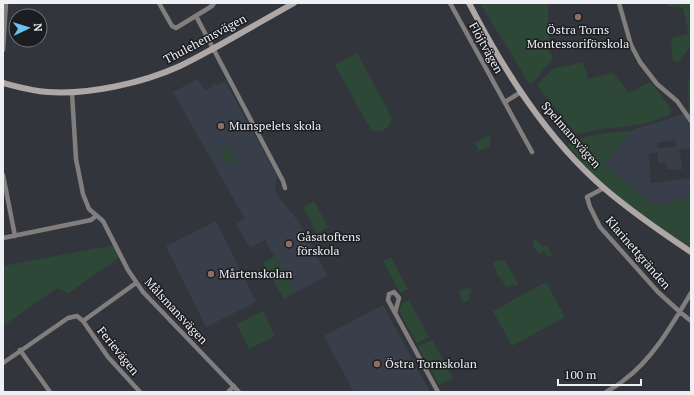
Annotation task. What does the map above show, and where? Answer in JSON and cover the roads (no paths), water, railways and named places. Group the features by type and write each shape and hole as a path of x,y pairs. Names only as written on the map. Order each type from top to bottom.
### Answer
{"main road":[{"name":"Thulehemsvägen","path":"3,83 26,90 72,93 96,90 139,80 164,73 195,59 294,3"},
{"name":"Spelmansvägen","path":"469,3 521,92 562,145 604,188 655,228 691,252"}],"street":[{"path":"3,50 6,3"},
{"path":"159,3 173,28 176,28 196,16 212,6 214,3"},
{"name":"Flöjtvägen","path":"450,3 532,152"},
{"path":"619,3 631,45 640,62 652,80 676,102 691,121"},
{"path":"196,16 212,49 284,181 285,188"},
{"path":"505,102 521,92"},
{"name":"Målsmansvägen","path":"72,93 75,147 79,177 87,206 103,221 120,257 136,284 240,392"},
{"path":"3,175 15,236"},
{"name":"Klarinettgränden","path":"604,188 587,197 590,207 600,227 658,292 680,312"},
{"path":"3,238 92,220 96,216"},
{"path":"3,363 20,350 71,317 77,316 83,321 136,284"},
{"path":"606,392 624,381 649,356 680,312 691,293"},
{"path":"680,312 691,321"},
{"path":"395,313 438,392"},
{"name":"Ferievägen","path":"83,321 108,357 140,392"},
{"path":"20,350 50,392"},
{"path":"228,392 234,386"}],"place":[{"name":"Östra Torns Montessoriförskola","path":"578,17"},
{"name":"Munspelets skola","path":"221,126"},
{"name":"Gåsatoftens förskola","path":"289,244"},
{"name":"Mårtenskolan","path":"211,274"},
{"name":"Östra Tornskolan","path":"377,364"}]}
